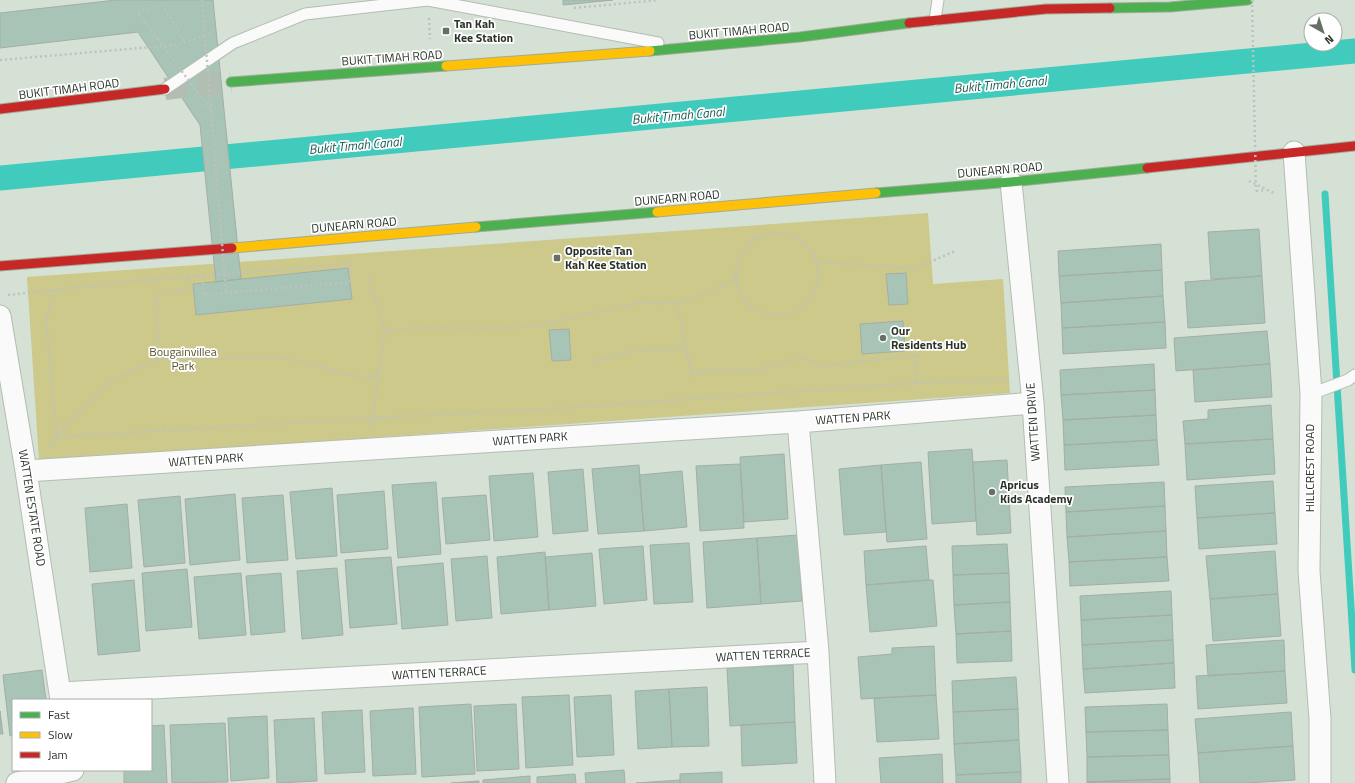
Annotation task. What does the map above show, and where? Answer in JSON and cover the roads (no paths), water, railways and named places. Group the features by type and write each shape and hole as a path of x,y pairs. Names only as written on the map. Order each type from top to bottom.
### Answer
{"highway":[{"name":"BUKIT TIMAH ROAD","path":"231,82 685,48 800,37 935,20 1046,9 1170,7 1248,0"},
{"name":"BUKIT TIMAH ROAD","path":"0,109 165,89"},
{"name":"DUNEARN ROAD","path":"0,266 232,248 1010,182 1355,146"}],"street":[{"name":"HILLCREST ROAD","path":"1294,152 1318,391 1309,571 1320,719 1320,783"},
{"name":"WATTEN DRIVE","path":"1010,182 1033,403 1058,783"},
{"name":"WATTEN ESTATE ROAD","path":"0,316 26,471 60,696"},
{"name":"WATTEN PARK","path":"26,471 798,422 1033,403"},
{"name":"WATTEN TERRACE","path":"798,422 818,652 825,783"},
{"name":"WATTEN TERRACE","path":"60,696 818,652"},
{"path":"17,783 69,771"},
{"path":"76,771 79,783"}],"lane":[{"path":"165,89 233,43 304,14 428,0 685,48"},
{"path":"935,20 938,0"},
{"path":"1318,391 1351,378"}],"waterway":[{"name":"Bukit Timah Canal","path":"0,178 1355,51"},
{"path":"1325,194 1355,670"}],"tunnel":[{"path":"165,89 231,82"}],"place":[{"name":"Tan Kah Kee Station","path":"446,31"},
{"name":"Opposite Tan Kah Kee Station","path":"557,258"},
{"name":"Our Residents Hub","path":"883,338"},
{"name":"Apricus Kids Academy","path":"992,492"}],"park label":[{"name":"Bougainvillea Park","path":"183,359"}]}
